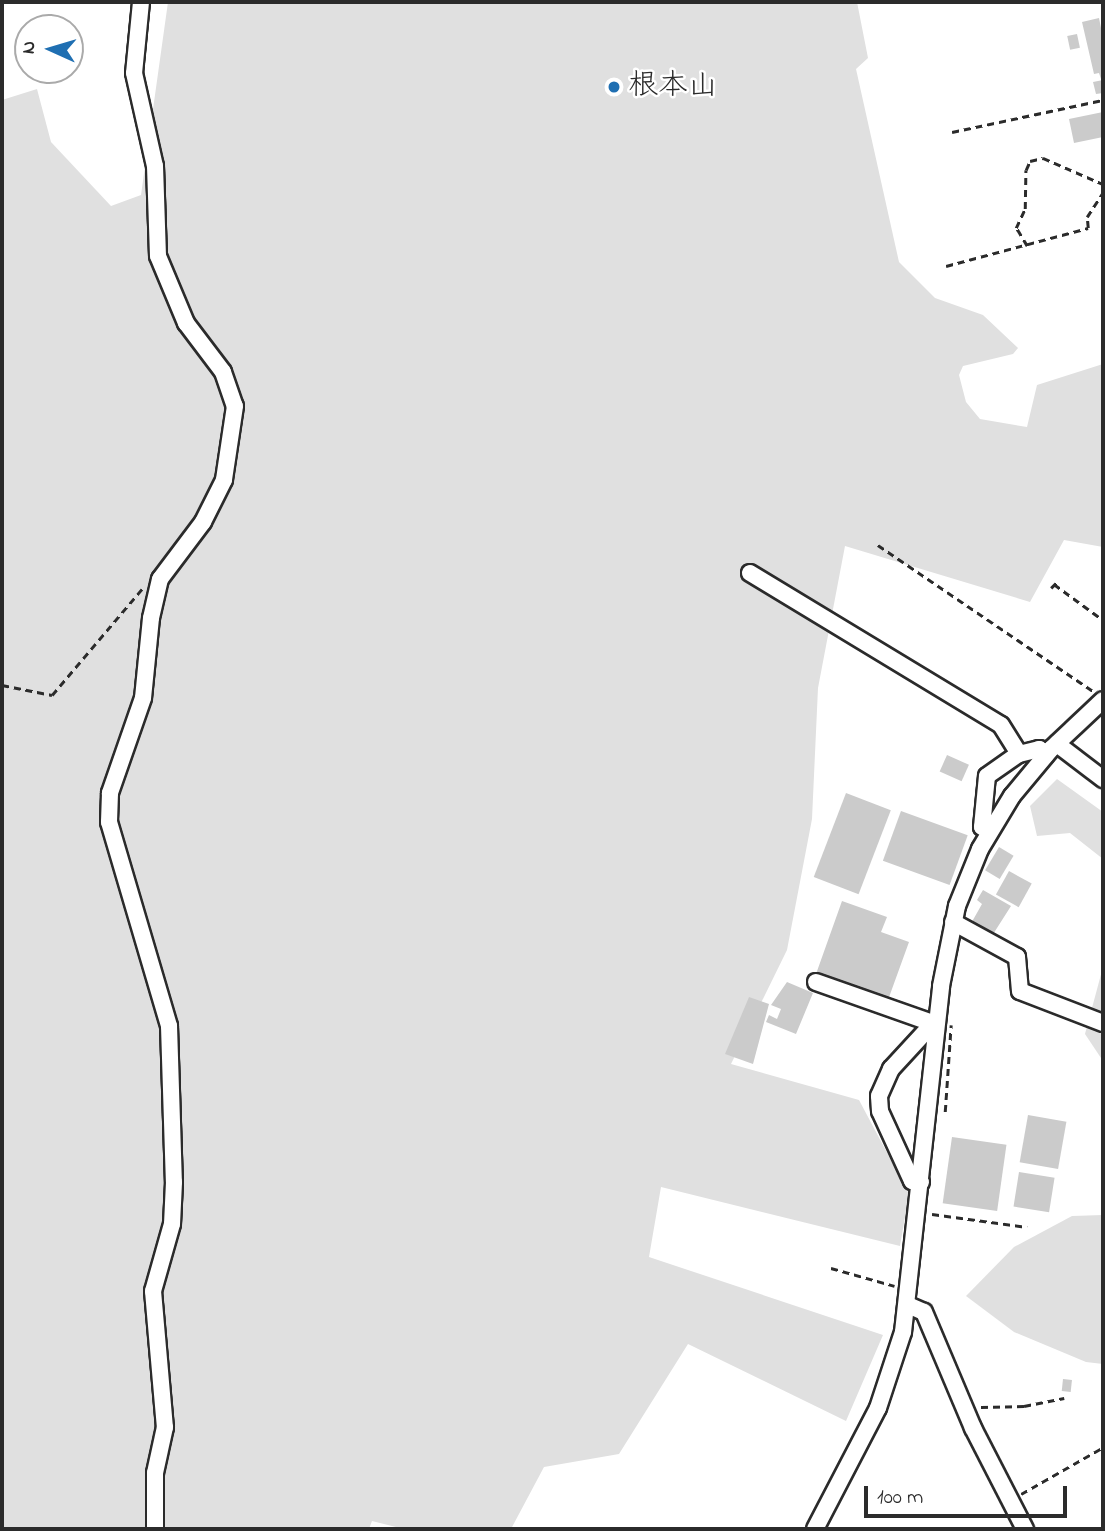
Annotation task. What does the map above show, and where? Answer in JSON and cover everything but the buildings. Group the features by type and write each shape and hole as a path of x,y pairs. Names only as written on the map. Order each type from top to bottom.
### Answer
{"street":[{"path":"141,2 134,73 155,166 158,256 186,323 222,372 235,406 224,480 203,522 160,579 150,618 143,698 110,793 110,822 169,1026 174,1182 172,1224 153,1291 165,1427 155,1473 155,1529"},
{"path":"750,573 1001,725 1019,754"},
{"path":"814,1529 878,1408 897,1357 909,1297 918,1212 932,1023 953,922 990,831 1051,750 1100,697"},
{"path":"990,831 982,827 985,782 996,766 1019,754 1039,749 1051,750 1103,779"},
{"path":"953,922 1017,957 1020,991 1103,1023"},
{"path":"816,982 932,1023"},
{"path":"921,1182 912,1181 880,1111 879,1096 891,1069 932,1023"},
{"path":"909,1297 924,1312 964,1410 1025,1529"}],"path":[{"path":"952,132 1103,100"},
{"path":"1028,247 1016,228 1025,209 1026,170 1030,161 1043,158 1103,184"},
{"path":"946,266 1028,247 1089,227 1087,217 1103,192"},
{"path":"878,545 1100,697"},
{"path":"2,685 52,695 133,596 160,579"},
{"path":"1054,584 1103,620"},
{"path":"918,1212 1027,1227"},
{"path":"831,1268 909,1297"},
{"path":"964,1410 1028,1406 1064,1398"},
{"path":"1009,1500 1102,1448"}],"shaded area":[{"path":"168,2 857,2 868,58 856,69 899,262 935,298 983,315 1018,348 1013,354 963,366 959,375 966,402 980,419 1027,427 1037,385 1103,364 1103,547 1064,540 1030,602 845,546 818,688 812,819 787,950 731,1064 859,1100 909,1194 900,1246 661,1187 649,1257 883,1335 846,1421 688,1344 619,1454 544,1467 511,1529 404,1529 372,1521 369,1529 2,1529 2,100 37,89 51,142 111,206 141,195"},
{"path":"1057,779 1103,812 1103,859 1070,833 1037,836 1030,806"},
{"path":"1103,967 1103,1061 1085,1034"},
{"path":"1103,1215 1103,1364 1086,1362 1014,1332 966,1296 1014,1247 1072,1216"}],"place":[{"name":"根本山","path":"614,87"}]}
